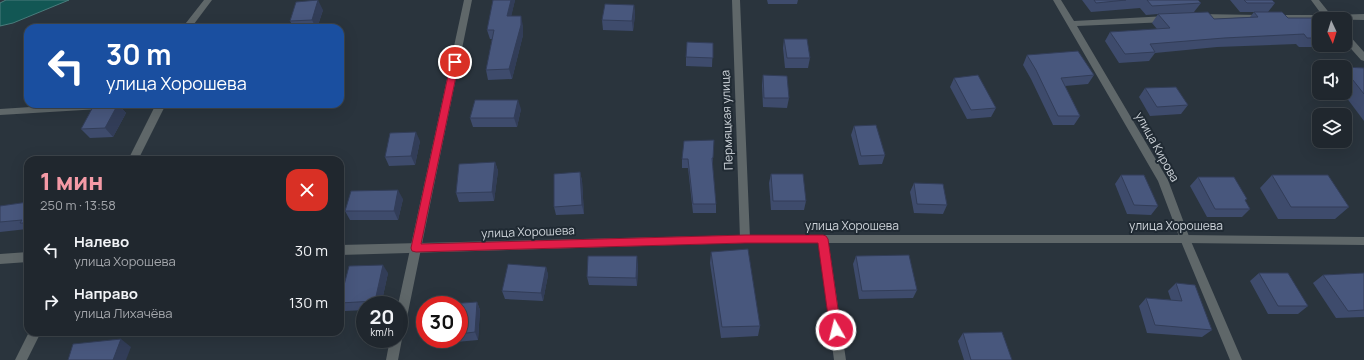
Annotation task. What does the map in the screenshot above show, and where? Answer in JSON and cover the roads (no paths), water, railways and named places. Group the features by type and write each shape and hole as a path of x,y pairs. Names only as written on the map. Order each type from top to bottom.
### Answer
{"street":[{"path":"189,24 208,0"},
{"path":"406,296 468,0"},
{"name":"Пермяцкая улица","path":"736,0 745,239"},
{"name":"улица Кирова","path":"1057,0 1163,180 1185,239 1236,360"},
{"path":"1315,0 1325,12"},
{"path":"1071,24 1174,18"},
{"path":"1189,18 1312,18"},
{"path":"1352,18 1364,18"},
{"path":"1352,44 1364,58"},
{"path":"0,112 66,108"},
{"path":"135,156 159,108"},
{"name":"улица Хорошева","path":"344,250 745,239 1185,239 1364,241"},
{"path":"823,239 840,360"},
{"path":"0,259 24,257"},
{"path":"21,360 33,336"},
{"path":"392,360 394,348"}]}
